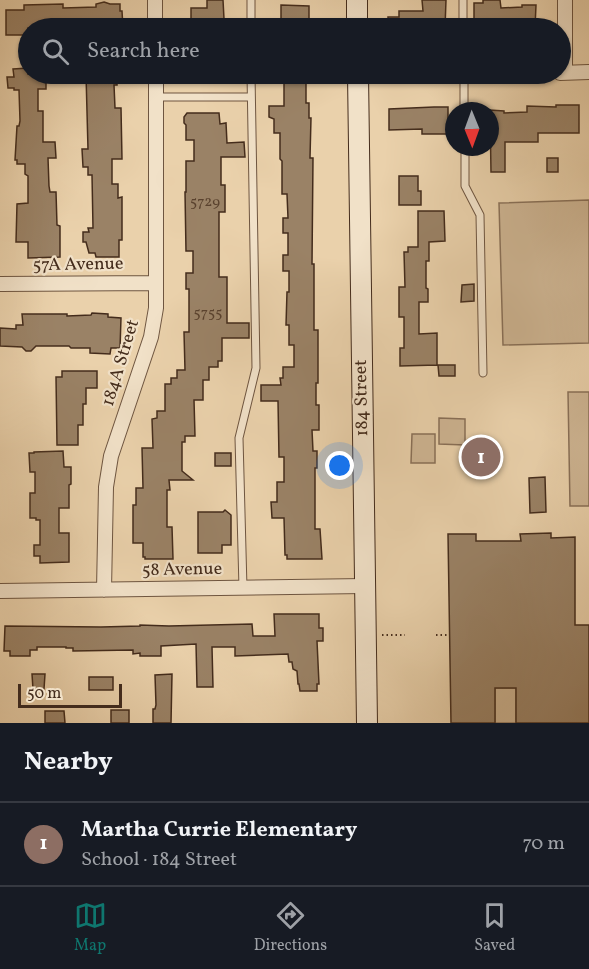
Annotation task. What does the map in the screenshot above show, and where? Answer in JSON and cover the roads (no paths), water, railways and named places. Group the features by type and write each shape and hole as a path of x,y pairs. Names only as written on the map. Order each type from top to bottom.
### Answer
{"main road":[{"path":"357,0 357,18"},
{"name":"184 Street","path":"358,84 367,723"}],"street":[{"path":"155,0 155,18"},
{"path":"565,0 565,18"},
{"path":"571,73 589,72"},
{"name":"184A Street","path":"104,590 106,487 114,446 151,337 156,309 156,84"},
{"name":"57A Avenue","path":"0,284 156,283"},
{"name":"58 Avenue","path":"0,591 364,586"}],"lane":[{"path":"251,0 251,18"},
{"path":"463,0 463,18"},
{"path":"243,588 239,438 256,368 251,84"},
{"path":"464,84 464,102"},
{"path":"156,98 251,97"},
{"path":"465,156 465,186 480,215 483,373"}],"place":[{"name":"Martha Currie Elementary","path":"481,457"}]}
